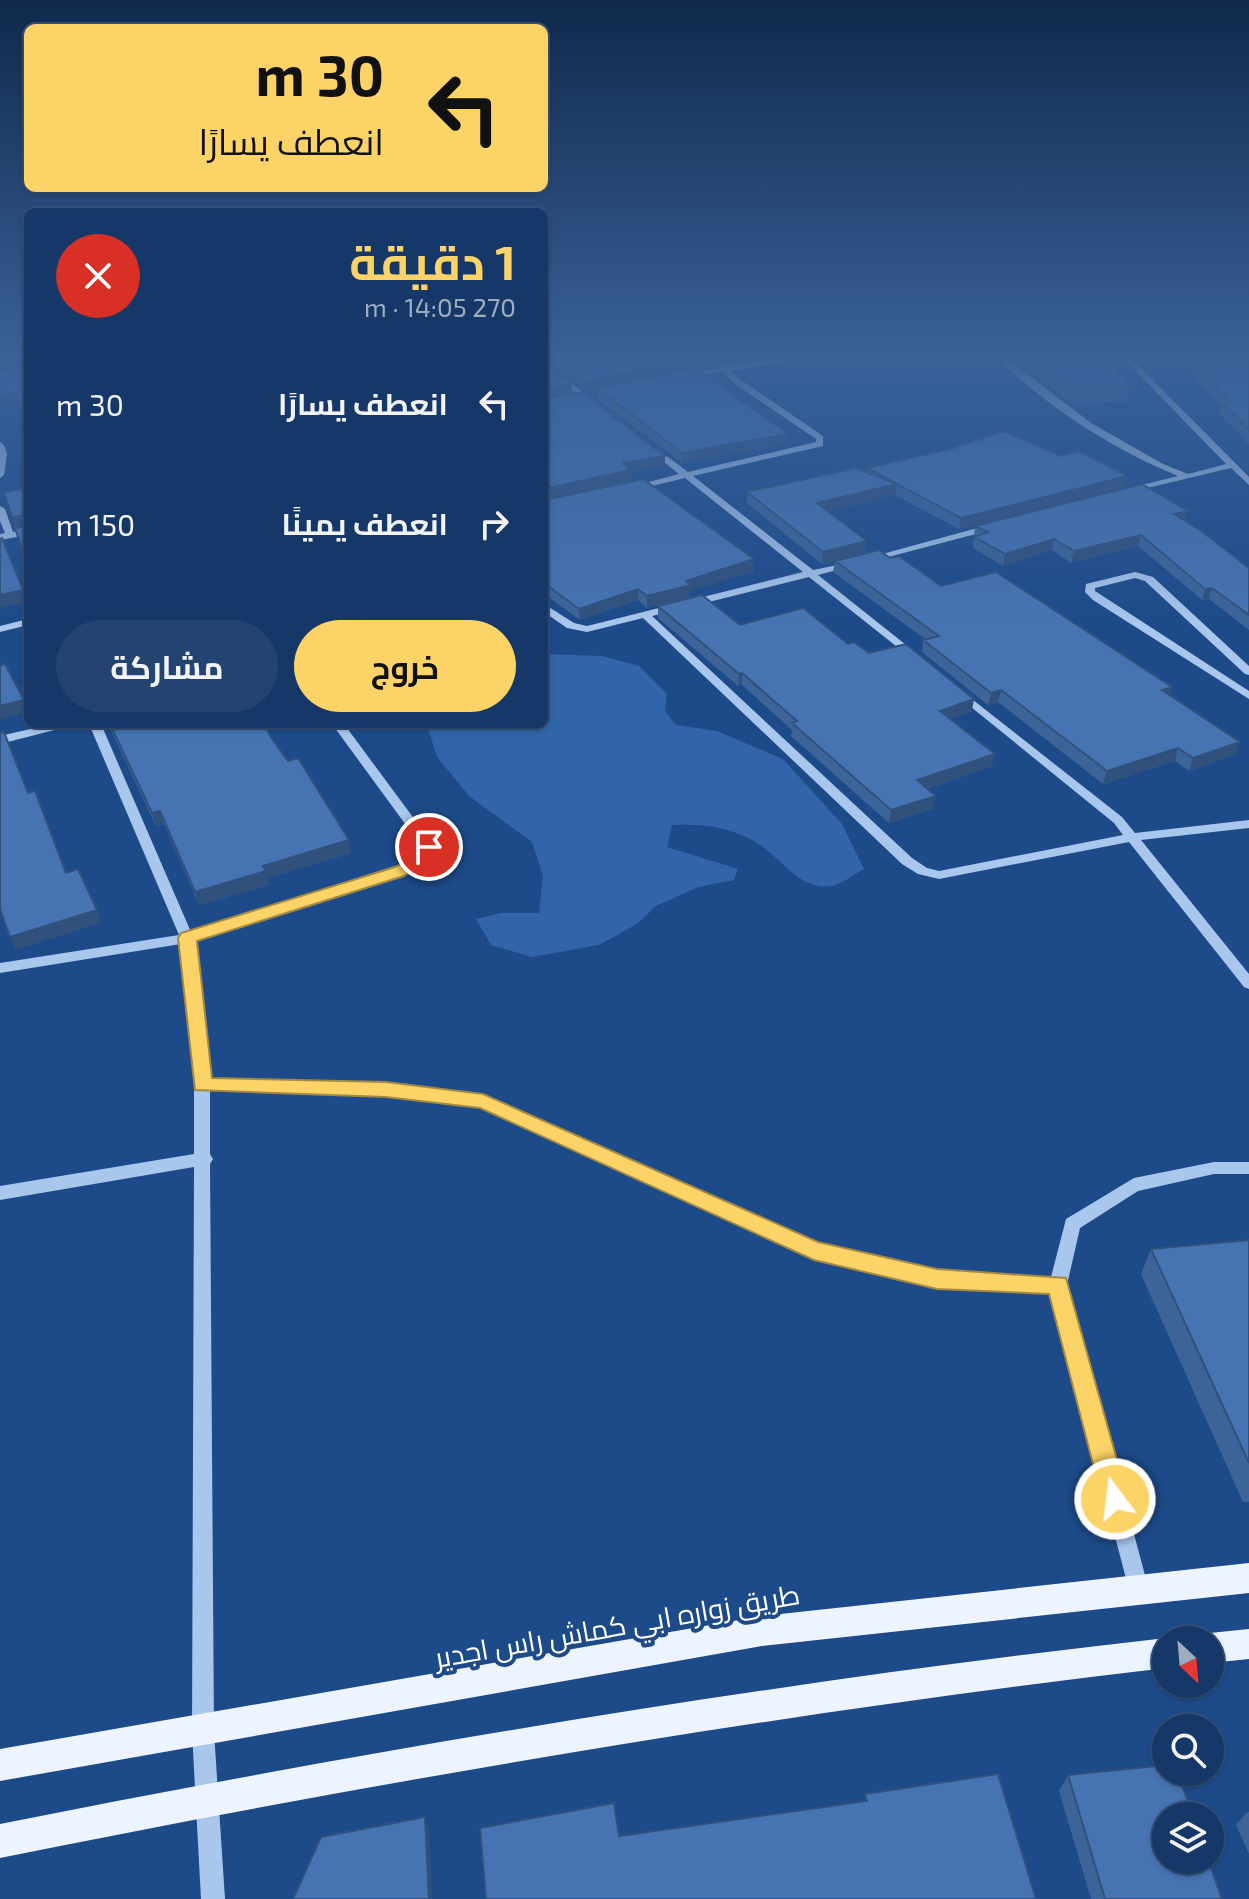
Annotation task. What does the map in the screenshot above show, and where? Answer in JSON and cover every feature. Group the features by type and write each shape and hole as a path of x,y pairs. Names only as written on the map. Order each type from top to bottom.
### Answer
{"main road":[{"name":"طريق زواره ابي كماش راس اجدير","path":"0,1765 203,1732 762,1631 1249,1578"},
{"path":"1224,1647 1249,1644"},
{"path":"0,1841 209,1798 633,1724 869,1689 1152,1655"}],"street":[{"path":"0,446 3,454 0,475"},
{"path":"648,446 923,662"},
{"path":"630,488 813,446"},
{"path":"1117,446 1150,463 1187,476"},
{"path":"1214,446 1249,482"},
{"path":"1112,496 1233,465"},
{"path":"0,509 5,536"},
{"path":"548,610 560,620 587,629 1007,523"},
{"path":"1249,672 1149,579 1135,575 1090,586 1090,592 1097,598 1249,696"},
{"path":"645,615 907,861 923,871 939,875 1134,837 1249,824"},
{"path":"0,629 24,623"},
{"path":"947,682 1118,820 1249,984"},
{"path":"0,740 50,728"},
{"path":"97,728 187,938 202,1085 205,1159 203,1732 213,1899"},
{"path":"0,968 187,938 398,872 424,857 429,847 420,833 341,728"},
{"path":"202,1085 386,1090 483,1101 814,1250 937,1279 1058,1285"},
{"path":"0,1193 205,1159"},
{"path":"1139,1590 1058,1285 1072,1224 1134,1185 1214,1168 1249,1168"}],"shaded area":[{"path":"548,654 602,656 639,666 667,694 665,711 676,725 717,731 783,759 842,824 864,869 835,885 820,886 800,878 757,843 736,833 705,826 672,825 667,847 738,869 734,880 698,887 656,906 637,924 599,945 532,957 491,945 476,919 501,913 539,913 543,876 532,842 470,797 437,757 428,728 548,728"}],"building":[{"path":"548,446 652,446 665,456 623,463 631,470 548,488"},
{"path":"672,446 723,446 682,453"},
{"path":"960,446 1037,446 1061,456 1079,451 1128,476 961,518 867,468"},
{"path":"856,468 897,484 817,503 867,541 823,552 747,492"},
{"path":"643,479 754,559 686,581 691,585 647,596 638,589 579,609 548,586 548,499"},
{"path":"1142,484 1188,511 1174,514 1249,568 1249,615 1212,588 1205,589 1141,535 1074,551 1054,539 1005,554 974,537 988,532 975,526"},
{"path":"24,489 24,515 12,517 4,492"},
{"path":"24,526 24,555 15,528"},
{"path":"0,539 23,590 0,595"},
{"path":"879,550 890,558 899,556 941,586 996,572 1172,687 1162,690 1240,742 1193,758 1178,748 1107,771 1001,690 991,693 923,640 939,636 835,561"},
{"path":"702,595 740,625 803,608 848,644 854,642 869,653 906,644 974,699 940,711 995,754 917,780 936,796 891,810 792,723 797,721 658,606"},
{"path":"0,663 5,664 24,700 0,706"},
{"path":"112,728 266,728 288,761 298,758 349,840 263,866 266,871 195,892 160,811 152,813"},
{"path":"4,732 28,793 35,791 66,873 78,869 97,910 10,937 0,909 0,733"},
{"path":"1249,1240 1249,1463 1151,1249"},
{"path":"1152,1766 1152,1786 1182,1786 1188,1802 1152,1802 1152,1874 1213,1874 1222,1899 1105,1899 1068,1775"},
{"path":"998,1774 1036,1899 486,1899 480,1828 614,1803 619,1836 867,1801 865,1794"},
{"path":"425,1817 429,1899 293,1899 321,1837"}],"route":[{"path":"429,847 424,857 398,872 187,938 202,1085 386,1090 483,1101 814,1250 937,1279 1058,1285 1115,1499"}]}
